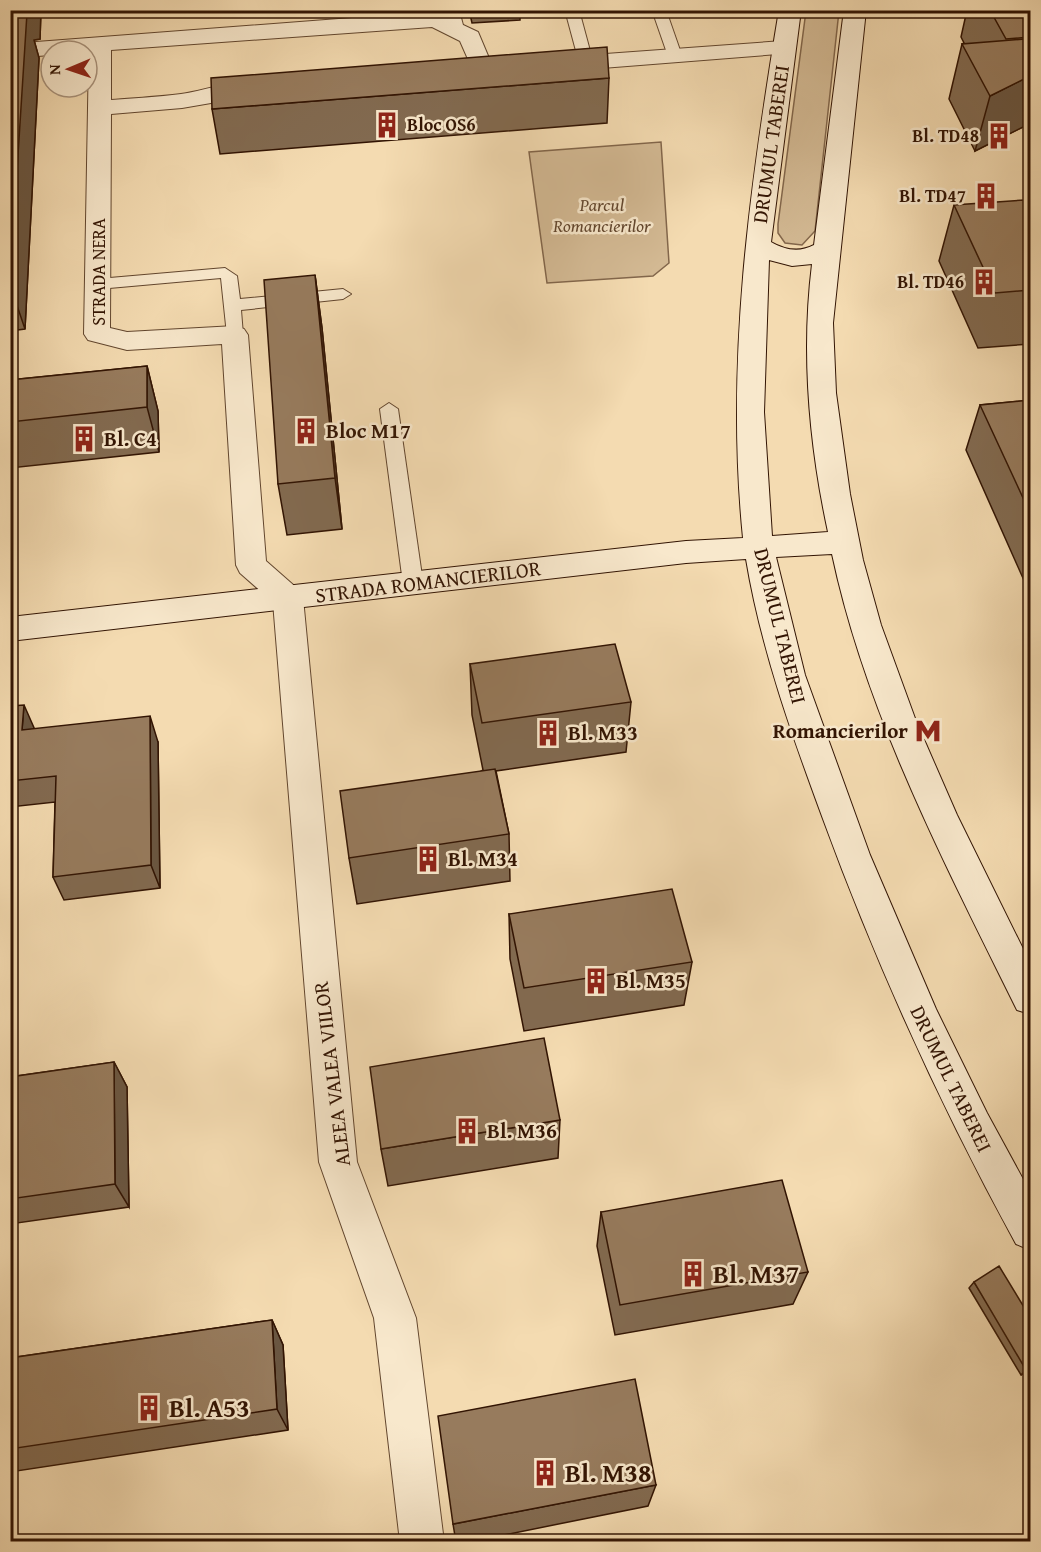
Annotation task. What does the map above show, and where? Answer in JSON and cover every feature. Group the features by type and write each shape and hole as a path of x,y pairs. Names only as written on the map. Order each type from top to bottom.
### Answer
{"street":[{"name":"DRUMUL TABEREI","path":"790,10 752,288 749,394 758,546 777,629 805,726 861,879 924,1025 975,1131 1030,1230"},
{"path":"855,10 821,299 820,360 831,463 846,542 866,624 895,705 939,810 1030,998"},
{"path":"10,51 390,21 455,20 470,37 483,70"},
{"name":"STRADA NERA","path":"100,44 98,334 127,341 235,335"},
{"path":"540,66 783,48"},
{"path":"460,72 506,68"},
{"path":"99,108 182,101 228,91 274,87"},
{"path":"757,246 783,258 801,259 814,257 826,249"},
{"path":"235,335 251,565 288,598"},
{"name":"STRADA ROMANCIERILOR","path":"10,629 758,546 846,542"},
{"name":"ALEEA VALEA VIILOR","path":"288,598 338,1162 395,1318 422,1542"}],"lane":[{"path":"572,10 586,62"},
{"path":"659,10 675,56"},
{"path":"98,284 225,273 229,276 235,335"},
{"path":"233,305 343,294"},
{"path":"389,409 413,583"}],"green space":[{"path":"806,11 839,11 815,231 802,245 785,243 778,233 778,224"},
{"name":"Parcul Romancierilor","path":"661,142 669,263 653,276 547,283 529,152"}],"building":[{"path":"990,10 1030,10 1030,37 1006,39"},
{"path":"27,13 10,281 10,14"},
{"path":"1025,39 1030,48 1030,76 990,96 962,44"},
{"path":"607,47 609,78 212,109 211,78"},
{"path":"1024,200 1030,213 1030,290 995,293 954,205"},
{"name":"Bloc M17","path":"315,275 335,478 278,484 264,280"},
{"path":"147,366 147,407 10,422 10,380"},
{"path":"1030,400 1030,513 980,405"},
{"path":"615,644 631,702 482,723 470,664"},
{"path":"24,705 22,730 150,716 151,865 53,877 56,776 10,781 10,706"},
{"path":"495,769 509,834 349,858 340,791"},
{"path":"672,889 692,962 524,988 509,914"},
{"path":"544,1038 560,1120 381,1149 370,1067"},
{"path":"114,1062 115,1184 10,1199 10,1077"},
{"path":"782,1180 808,1272 620,1305 601,1212"},
{"path":"999,1266 1030,1317 1030,1368 1026,1370 974,1282"},
{"name":"Bl. A53","path":"272,1320 277,1409 10,1449 10,1358"},
{"name":"Bl. M38","path":"635,1379 656,1485 453,1524 438,1416"}],"place":[{"name":"Bloc OS6","path":"387,125"},
{"name":"Bl. TD48","path":"999,136"},
{"name":"Bl. TD47","path":"986,196"},
{"name":"Bl. TD46","path":"984,282"},
{"name":"Bloc M17","path":"306,431"},
{"name":"Bl. C4","path":"84,439"},
{"name":"Romancierilor","path":"928,731"},
{"name":"Bl. M33","path":"548,733"},
{"name":"Bl. M34","path":"428,859"},
{"name":"Bl. M35","path":"596,981"},
{"name":"Bl. M36","path":"467,1131"},
{"name":"Bl. M37","path":"693,1274"},
{"name":"Bl. A53","path":"149,1408"},
{"name":"Bl. M38","path":"545,1473"}]}
